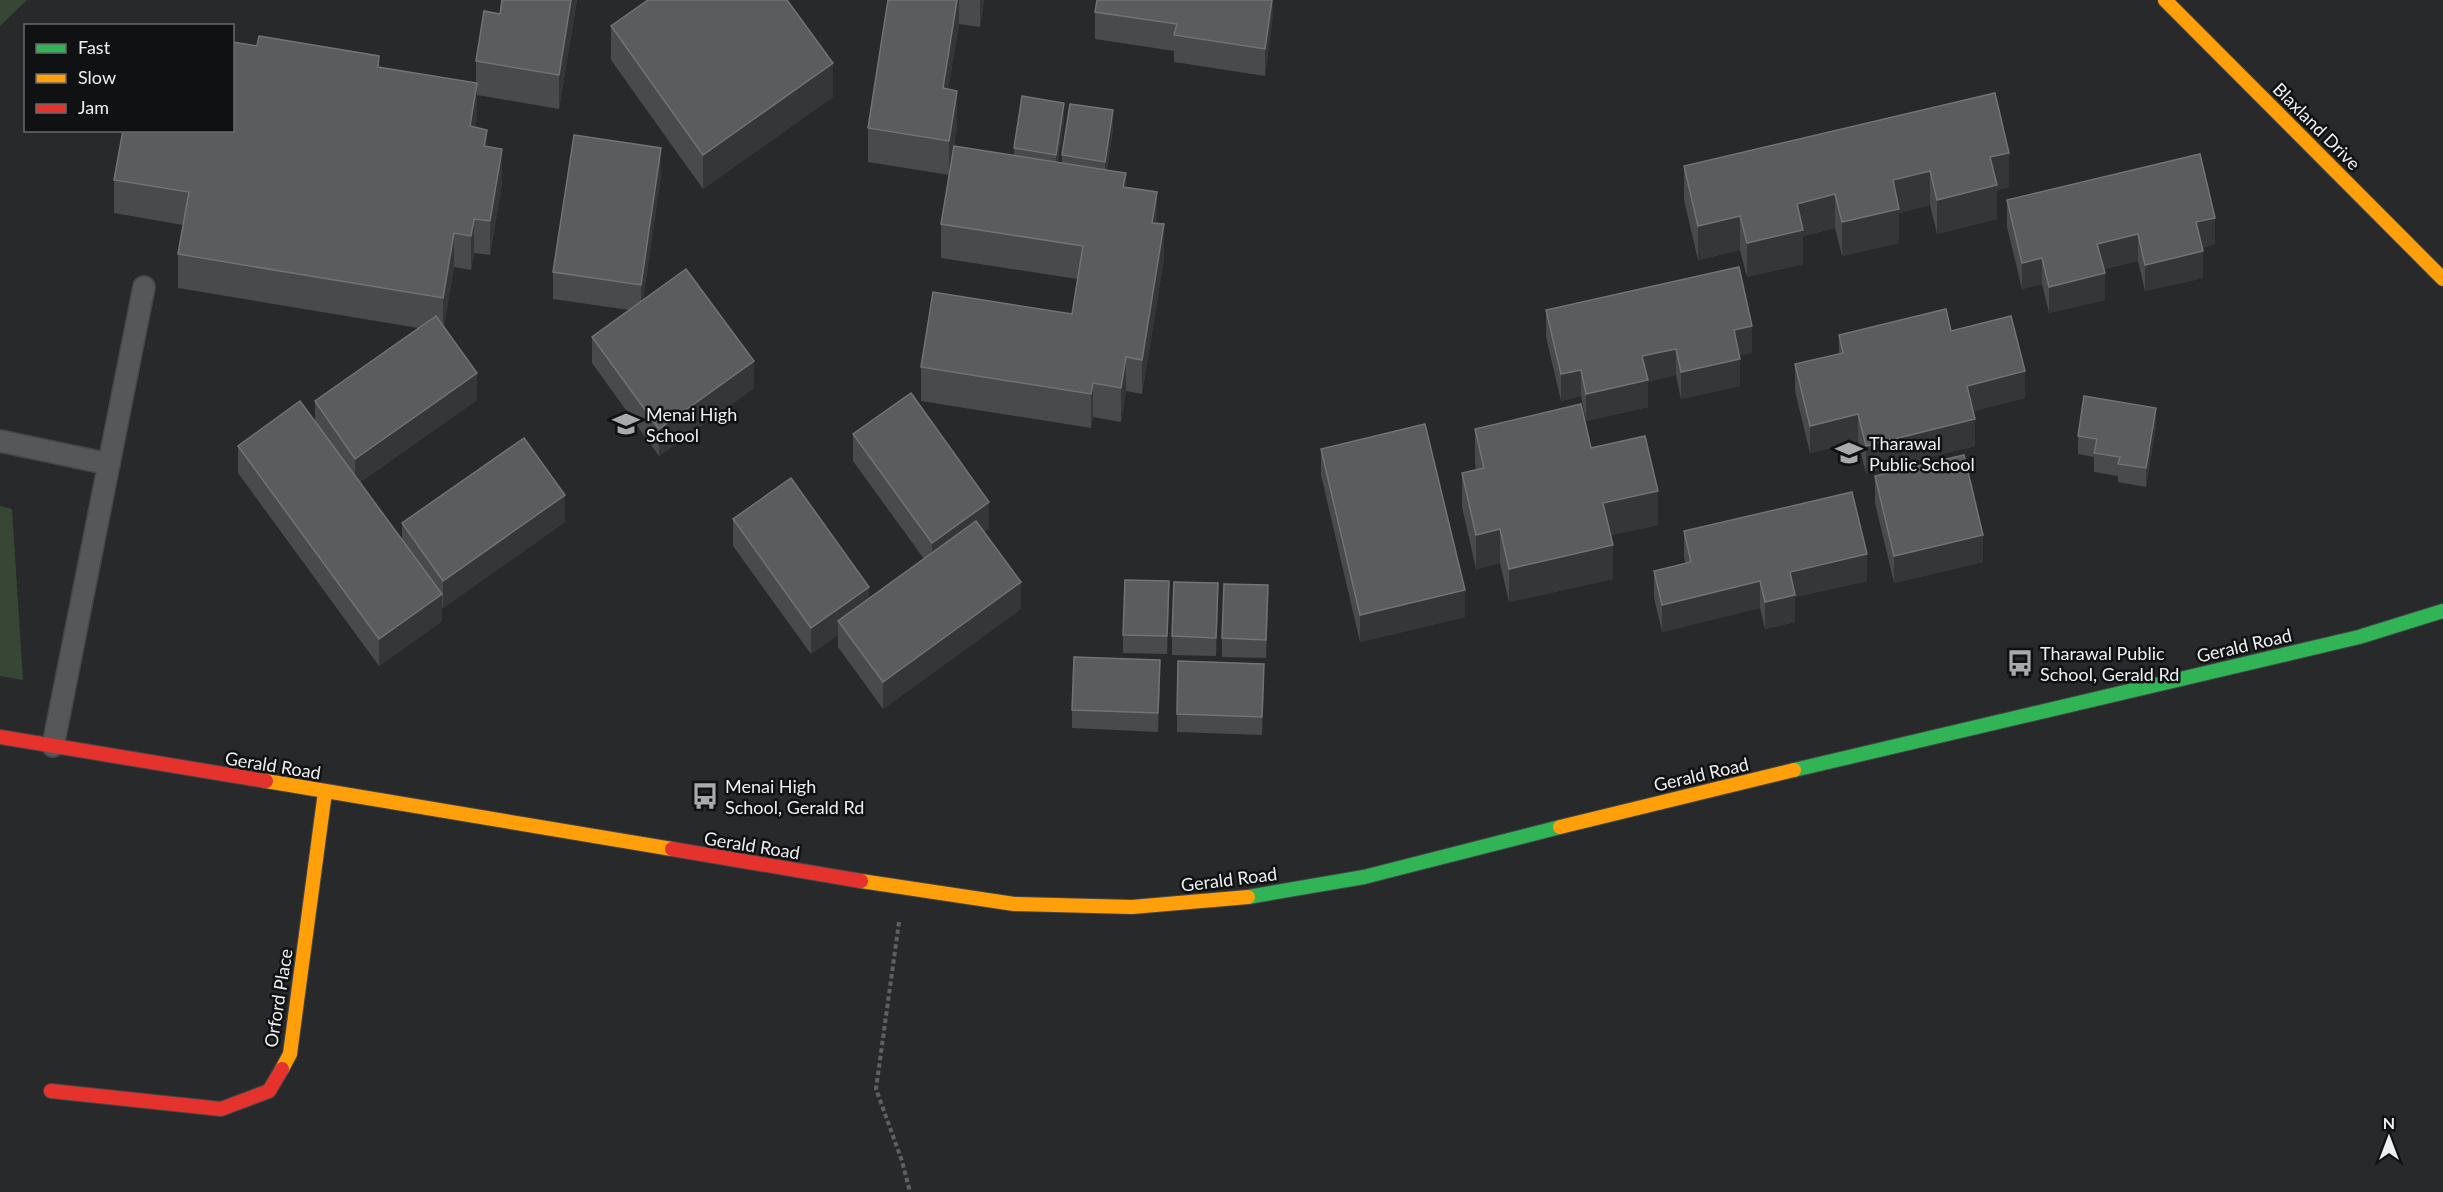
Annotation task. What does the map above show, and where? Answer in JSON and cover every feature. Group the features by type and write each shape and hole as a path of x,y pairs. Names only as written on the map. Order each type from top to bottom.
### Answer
{"street":[{"name":"Blaxland Drive","path":"2165,0 2443,279"},
{"name":"Gerald Road","path":"0,737 904,888 1014,904 1132,907 1248,897 1364,877 1656,803 2359,637 2443,611"},
{"name":"Orford Place","path":"51,1091 221,1109 269,1091 290,1054 325,792"}],"lane":[{"path":"53,746 144,287"},
{"path":"0,441 109,464"}],"path":[{"path":"904,888 876,1089 902,1161 910,1192"}],"green space":[{"path":"0,0 27,0 0,26"},
{"path":"0,506 12,509 23,680 0,676"}],"building":[{"path":"502,0 571,0 559,75 476,61 484,11 500,14"},
{"path":"648,0 787,0 833,63 703,155 611,26"},
{"path":"888,0 957,0 943,88 957,91 949,141 868,128"},
{"path":"1097,0 1272,0 1265,49 1174,35 1177,24 1095,12"},
{"path":"259,36 379,56 378,67 477,83 470,126 487,130 484,146 502,149 490,221 474,219 471,236 454,233 443,298 178,254 189,192 114,180 123,132 234,132 234,42 257,46"},
{"path":"1995,93 2009,153 1990,157 1997,185 1937,200 1930,171 1893,180 1899,209 1842,222 1835,194 1797,204 1803,230 1747,243 1740,216 1698,226 1684,166"},
{"path":"1022,96 1064,103 1056,155 1014,148"},
{"path":"1070,104 1113,110 1105,162 1062,155"},
{"path":"574,135 661,148 641,285 553,272"},
{"path":"954,146 1126,173 1123,187 1157,192 1152,223 1164,224 1142,360 1126,357 1121,388 1093,383 1091,394 921,367 933,292 1072,314 1083,246 941,224"},
{"path":"2200,154 2215,218 2196,222 2203,251 2145,265 2138,234 2097,244 2105,273 2049,287 2042,258 2022,263 2007,200"},
{"path":"1739,267 1752,326 1734,330 1740,359 1681,372 1676,349 1642,356 1648,380 1586,394 1581,370 1561,374 1546,310"},
{"path":"686,269 754,361 659,429 592,337"},
{"path":"1946,309 1951,331 2011,316 2025,371 1967,386 1975,419 1866,446 1858,414 1810,426 1795,364 1843,353 1839,335"},
{"path":"436,316 477,373 355,459 315,401"},
{"path":"911,393 989,502 932,543 853,434"},
{"path":"2084,396 2156,408 2146,468 2118,464 2120,457 2094,453 2097,439 2078,436"},
{"path":"300,401 442,594 379,639 238,446"},
{"path":"1581,404 1591,448 1645,436 1658,491 1603,503 1613,545 1509,569 1500,529 1476,535 1462,473 1484,468 1475,429"},
{"path":"1425,424 1465,590 1360,615 1321,449"},
{"path":"524,438 565,495 443,581 402,523"},
{"path":"1964,455 1983,535 1894,556 1875,476"},
{"path":"791,478 869,587 811,628 733,519"},
{"path":"1852,492 1867,554 1790,572 1795,595 1765,602 1760,581 1662,605 1654,571 1691,562 1684,531"},
{"path":"976,521 1021,582 883,682 838,621"},
{"path":"1125,580 1169,581 1167,636 1123,635"},
{"path":"1174,582 1218,583 1216,638 1172,636"},
{"path":"1224,584 1268,585 1266,640 1222,638"},
{"path":"1074,657 1160,660 1158,713 1072,710"},
{"path":"1178,661 1264,664 1262,717 1177,714"}],"traffic: fast":[{"path":"1794,770 2359,637 2443,611"},
{"path":"1248,897 1364,877 1560,827"}],"traffic: slow":[{"path":"2165,0 2443,279"},
{"path":"1560,827 1794,770"},
{"path":"266,781 672,849"},
{"path":"282,1069 290,1054 325,792"},
{"path":"861,881 1014,904 1132,907 1248,897"}],"traffic: jam":[{"path":"0,737 266,781"},
{"path":"672,849 861,881"},
{"path":"51,1091 221,1109 269,1091 282,1069"}],"place":[{"name":"Menai High School","path":"626,424"},
{"name":"Tharawal Public School","path":"1849,453"},
{"name":"Tharawal Public School, Gerald Rd","path":"2020,663"},
{"name":"Menai High School, Gerald Rd","path":"705,796"}]}
